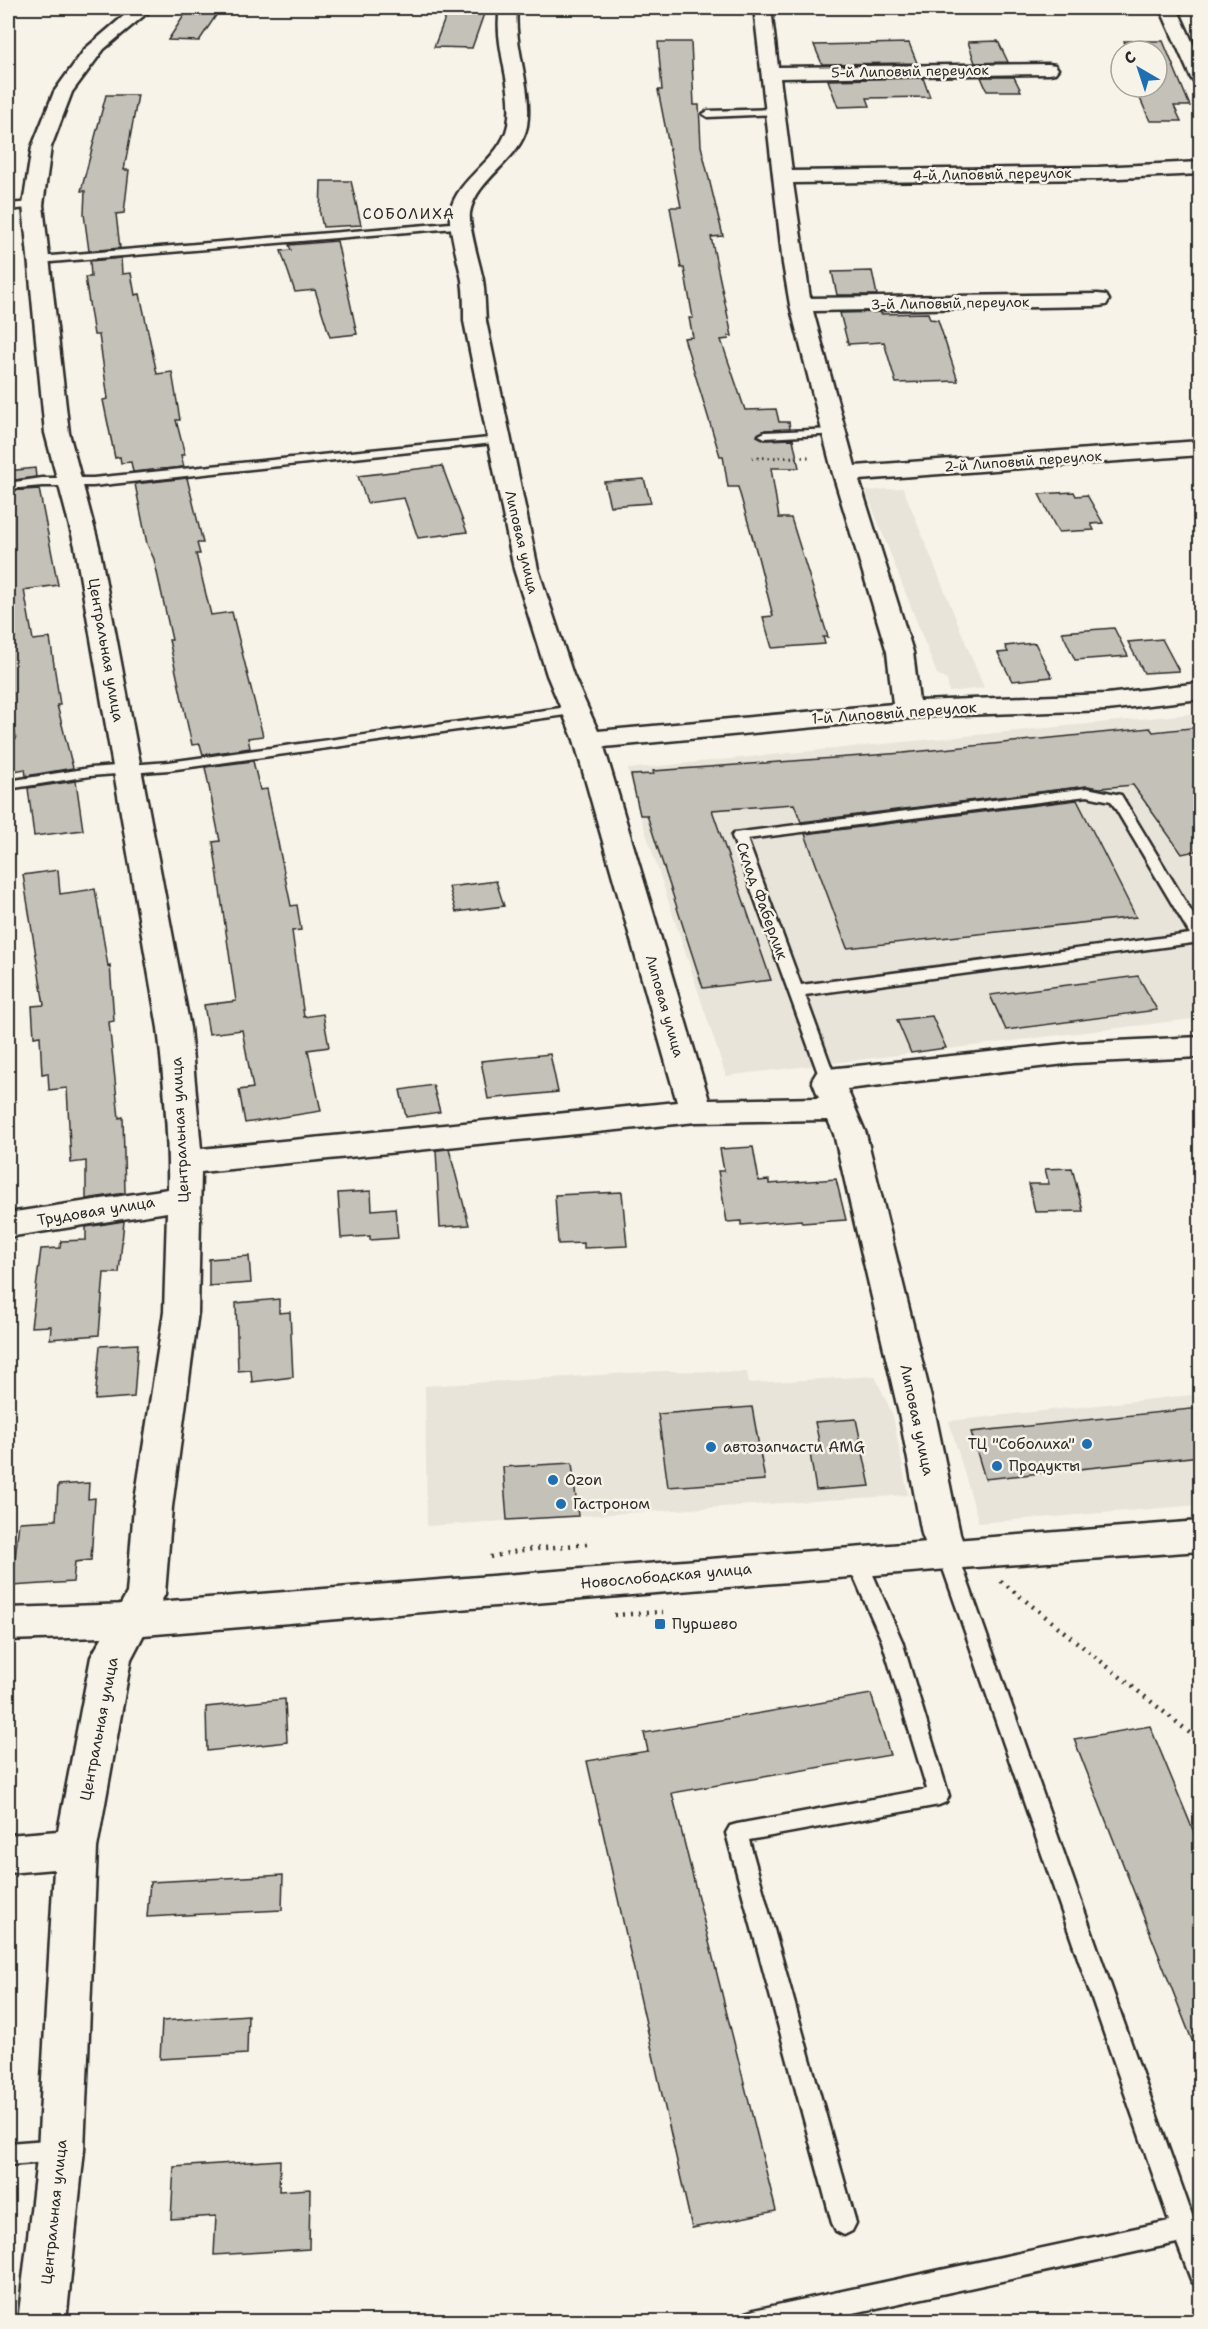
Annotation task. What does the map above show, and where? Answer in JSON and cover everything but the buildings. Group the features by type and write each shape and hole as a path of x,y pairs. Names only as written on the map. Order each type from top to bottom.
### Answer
{"street":[{"name":"Центральная улица","path":"42,2322 61,2150 76,1848 111,1657 146,1593 153,1507 181,1312 185,1161 181,1090 174,1028 87,546 57,433 39,260 20,206 35,175 40,151 53,114 74,75 91,52 143,8"},
{"name":"Липовая улица","path":"508,8 506,23 517,109 517,126 514,136 479,178 462,204 460,214 472,283 475,321 526,569 560,675 588,740 696,1111"},
{"path":"762,8 801,305 842,465 900,652 907,710"},
{"path":"1168,8 1200,78"},
{"name":"5-й Липовый переулок","path":"771,73 1049,69"},
{"name":"4-й Липовый переулок","path":"783,177 1098,173 1200,168"},
{"name":"3-й Липовый переулок","path":"801,305 1098,300"},
{"name":"2-й Липовый переулок","path":"842,465 1200,448"},
{"name":"1-й Липовый переулок","path":"588,740 907,710 1107,702 1200,691"},
{"path":"185,1161 696,1111 834,1094 1074,1053 1200,1047"},
{"name":"Липовая улица","path":"834,1094 850,1134 918,1418 941,1534 964,1552"},
{"name":"Трудовая улица","path":"8,1225 184,1198"},
{"name":"Новослободская улица","path":"8,1624 131,1620 964,1552 1200,1536"},
{"path":"8,1854 76,1848"}],"lane":[{"path":"708,114 776,112"},
{"path":"39,260 463,225"},
{"path":"765,435 834,432"},
{"path":"8,486 42,482 93,483 500,440"},
{"path":"8,785 127,769 169,766 575,710"},
{"name":"Склад Фаберлик","path":"1087,792 1116,798 1200,937 795,991 739,836 1087,792"},
{"path":"795,991 834,1094"},
{"path":"964,1552 1200,2274"},
{"path":"844,2223 737,1833 939,1796 892,1641 857,1561"},
{"path":"8,2154 61,2150"},
{"path":"754,2322 1185,2229"}],"path":[{"path":"752,458 842,465"},
{"path":"964,1552 1200,1741"}],"shaded area":[{"path":"903,488 984,688 949,692 947,680 937,674 866,491"},
{"path":"1200,713 1200,1018 726,1076 640,815 628,769"},
{"path":"663,1371 747,1372 749,1383 875,1376 893,1416 908,1495 427,1526 425,1386"},
{"path":"1200,1394 1200,1505 979,1523 949,1421"}],"place":[{"name":"ТЦ \"Соболиха\"","path":"1087,1444"},
{"name":"автозапчасти AMG","path":"711,1447"},
{"name":"Продукты","path":"997,1466"},
{"name":"Ozon","path":"553,1480"},
{"name":"Гастроном","path":"561,1504"},
{"name":"Пуршево","path":"660,1624"}],"district":[{"name":"СОБОЛИХА","path":"409,214"}]}
